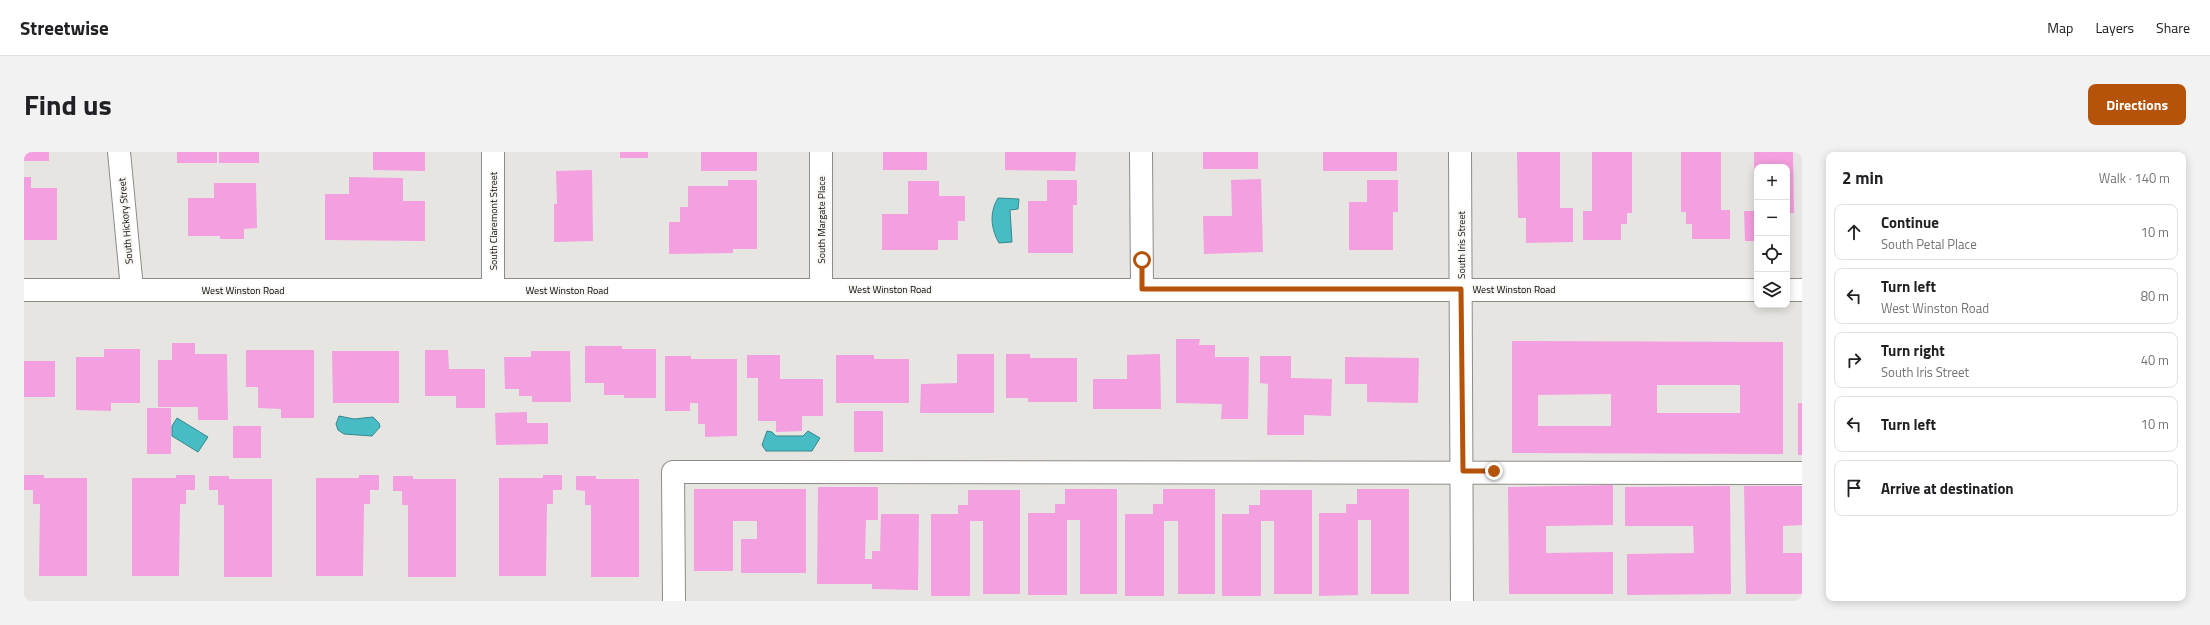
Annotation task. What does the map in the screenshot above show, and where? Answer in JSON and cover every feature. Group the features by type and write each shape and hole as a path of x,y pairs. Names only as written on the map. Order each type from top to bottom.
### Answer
{"street":[{"name":"South Hickory Street","path":"119,152 132,289"},
{"name":"South Claremont Street","path":"492,152 493,290"},
{"name":"South Margate Place","path":"821,152 821,289"},
{"path":"1141,152 1142,289"},
{"name":"South Iris Street","path":"1460,152 1463,471 1462,601"},
{"name":"West Winston Road","path":"24,290 1754,290"},
{"path":"1790,290 1802,290"},
{"path":"674,601 673,472 1463,471 1802,473"}],"water":[{"path":"998,198 1019,199 1018,209 1010,210 1012,242 999,243 994,232 992,215"},
{"path":"339,416 354,419 373,417 379,423 380,427 372,436 344,434 338,430 336,424"},
{"path":"177,418 208,437 198,452 172,436 172,426"},
{"path":"767,431 772,432 776,436 803,436 808,431 820,438 812,451 766,451 762,445"}],"building":[{"path":"24,152 49,152 49,161 24,161"},
{"path":"177,152 217,152 217,163 177,163"},
{"path":"219,152 259,152 259,163 219,163"},
{"path":"373,152 425,152 425,171 373,170"},
{"path":"620,152 648,152 648,158 620,158"},
{"path":"701,152 757,152 757,171 701,171"},
{"path":"883,152 927,152 927,170 883,170"},
{"path":"1005,152 1076,152 1075,171 1005,170"},
{"path":"1203,152 1258,152 1258,169 1203,169"},
{"path":"1323,152 1397,152 1397,171 1323,171"},
{"path":"1517,152 1560,152 1560,208 1573,208 1573,242 1526,243 1526,218 1518,218"},
{"path":"1592,152 1632,152 1632,213 1627,213 1627,224 1621,224 1621,240 1583,240 1583,211 1592,211"},
{"path":"1681,152 1721,152 1721,210 1730,210 1730,239 1692,239 1692,224 1686,224 1686,212 1681,212"},
{"path":"1754,152 1793,152 1794,213 1790,213 1790,164 1754,164"},
{"path":"592,170 593,241 554,242 554,204 557,204 556,171"},
{"path":"24,177 31,177 31,188 57,188 57,240 24,240"},
{"path":"349,177 403,178 403,201 425,201 425,241 325,240 325,194 349,194"},
{"path":"1261,179 1263,252 1204,254 1203,216 1232,216 1231,180"},
{"path":"728,180 757,180 757,249 733,249 733,253 669,254 669,222 680,222 680,207 688,207 688,186 728,186"},
{"path":"1047,180 1077,180 1077,205 1073,205 1073,253 1028,253 1028,201 1047,201"},
{"path":"1367,180 1398,180 1398,212 1393,212 1393,250 1349,250 1349,202 1367,202"},
{"path":"908,181 939,181 939,196 965,196 965,221 958,221 958,240 938,240 938,250 882,250 882,214 908,214"},
{"path":"214,183 256,183 257,228 244,229 244,239 220,239 220,236 188,236 188,198 214,198"},
{"path":"1744,211 1754,211 1754,241 1745,241"},
{"path":"1176,339 1200,339 1199,345 1215,345 1215,357 1249,357 1248,419 1221,419 1222,404 1176,403"},
{"path":"1512,341 1783,342 1783,454 1512,453","holes":["1657,385 1740,385 1740,413 1657,413","1611,394 1611,426 1538,426 1538,395"]},
{"path":"172,343 195,343 195,354 227,354 228,420 198,420 198,407 158,407 158,360 172,360"},
{"path":"585,346 622,346 622,349 656,349 656,398 624,398 624,395 604,395 604,383 585,383"},
{"path":"104,349 140,349 140,403 111,403 111,411 76,410 76,357 104,357"},
{"path":"246,350 314,350 314,418 281,418 281,409 258,408 258,387 246,387"},
{"path":"425,350 448,350 449,369 485,369 485,408 456,408 456,396 425,396"},
{"path":"332,351 399,351 399,403 333,403"},
{"path":"531,351 570,351 571,402 532,402 532,396 519,396 519,389 505,389 504,357 531,357"},
{"path":"957,354 994,354 994,413 920,413 921,384 957,383"},
{"path":"1006,354 1030,354 1030,358 1077,358 1077,402 1028,402 1028,398 1006,398"},
{"path":"1160,354 1161,409 1093,409 1093,379 1127,379 1127,355"},
{"path":"747,355 780,355 780,379 823,379 823,416 802,416 802,431 776,432 776,421 758,421 758,378 747,378"},
{"path":"836,355 874,355 874,359 909,359 909,403 836,403"},
{"path":"665,356 691,356 691,359 737,359 737,436 705,437 705,424 698,424 698,403 690,403 690,411 665,411"},
{"path":"1260,356 1291,356 1291,378 1332,379 1331,416 1304,415 1304,435 1267,435 1268,384 1260,383"},
{"path":"1345,357 1419,358 1418,403 1367,402 1367,384 1345,384"},
{"path":"24,361 55,361 55,397 24,397"},
{"path":"1798,403 1802,403 1802,455 1798,455"},
{"path":"147,408 171,408 171,454 147,454"},
{"path":"854,411 883,411 883,452 854,452"},
{"path":"527,412 527,423 548,423 548,444 496,445 495,413"},
{"path":"233,426 261,426 261,458 233,458"},
{"path":"24,475 44,475 44,478 87,478 87,576 39,576 40,504 33,504 33,490 24,490"},
{"path":"176,475 195,475 195,490 186,490 186,504 180,504 179,576 132,576 132,478 176,478"},
{"path":"359,475 379,475 379,490 370,490 370,504 364,504 363,576 316,576 316,478 359,478"},
{"path":"543,475 562,475 562,490 553,490 553,504 547,504 546,576 499,576 499,478 543,478"},
{"path":"209,476 229,476 229,479 272,479 272,577 224,577 224,505 218,505 218,490 209,490"},
{"path":"393,476 413,476 413,479 456,479 456,577 408,577 408,505 402,505 402,491 393,491"},
{"path":"576,476 596,476 596,479 639,479 639,577 591,577 591,505 585,505 585,491 576,490"},
{"path":"1613,485 1613,525 1546,526 1546,553 1613,552 1613,594 1509,594 1508,487"},
{"path":"1730,486 1731,594 1627,595 1627,554 1694,553 1693,526 1625,526 1625,487"},
{"path":"1744,486 1802,486 1802,525 1783,526 1783,553 1802,553 1802,594 1746,594"},
{"path":"818,487 878,487 878,520 866,520 865,559 872,559 872,551 880,551 881,514 919,514 918,590 872,589 872,584 817,584"},
{"path":"694,489 806,489 806,573 741,573 741,539 757,539 757,521 733,521 733,571 694,571"},
{"path":"1065,489 1117,489 1117,594 1080,594 1080,520 1067,520 1067,595 1028,595 1028,513 1055,513 1055,504 1065,504"},
{"path":"1163,489 1215,489 1215,594 1178,594 1178,521 1164,521 1164,596 1125,596 1125,514 1153,514 1153,504 1163,504"},
{"path":"1357,489 1409,489 1409,594 1371,594 1371,520 1358,520 1358,595 1319,596 1319,513 1346,513 1346,504 1357,504"},
{"path":"968,490 1020,490 1020,594 983,594 983,521 970,521 970,596 931,596 931,514 958,514 958,505 968,505"},
{"path":"1260,490 1312,490 1312,594 1274,594 1274,521 1261,521 1261,596 1222,596 1222,514 1249,514 1249,505 1260,505"}],"route":[{"path":"1142,260 1142,289 1461,289 1463,471 1494,471"}]}
